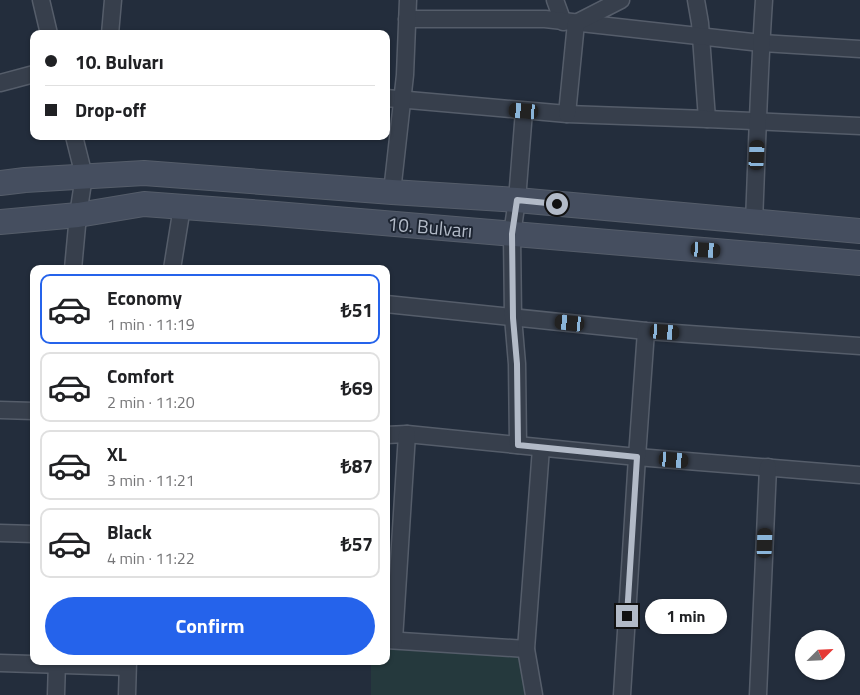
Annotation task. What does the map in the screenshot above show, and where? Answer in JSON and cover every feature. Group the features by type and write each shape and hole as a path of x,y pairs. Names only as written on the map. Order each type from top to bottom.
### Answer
{"main road":[{"name":"10. Bulvarı","path":"0,183 144,173 517,200 860,231"},
{"name":"10. Bulvarı","path":"0,222 78,215 144,204 860,262"}],"street":[{"path":"41,0 48,30"},
{"path":"110,30 114,0"},
{"path":"392,192 394,99 405,75 408,0"},
{"path":"555,0 570,22 567,114"},
{"path":"570,22 621,0"},
{"path":"696,0 700,23 707,119"},
{"path":"754,222 764,0"},
{"path":"407,19 545,20 701,37 860,49"},
{"path":"0,82 30,75"},
{"path":"394,99 567,114 860,126"},
{"path":"518,445 512,234 517,200 524,111"},
{"path":"73,265 84,176 75,140"},
{"path":"173,265 182,207"},
{"path":"390,304 646,331 860,346"},
{"path":"622,695 646,331"},
{"path":"0,410 30,411"},
{"path":"407,434 390,640 526,649"},
{"path":"390,435 407,434 637,457 860,475"},
{"path":"534,695 526,649 541,448"},
{"path":"758,695 768,468"},
{"path":"0,534 30,534"},
{"path":"0,663 30,663"},
{"path":"56,695 57,665"},
{"path":"127,665 127,695"}],"green space":[{"path":"390,647 519,656 525,695 371,695 371,665 390,665"}],"route":[{"path":"557,204 517,200 512,234 518,445 637,457 627,616"}]}
